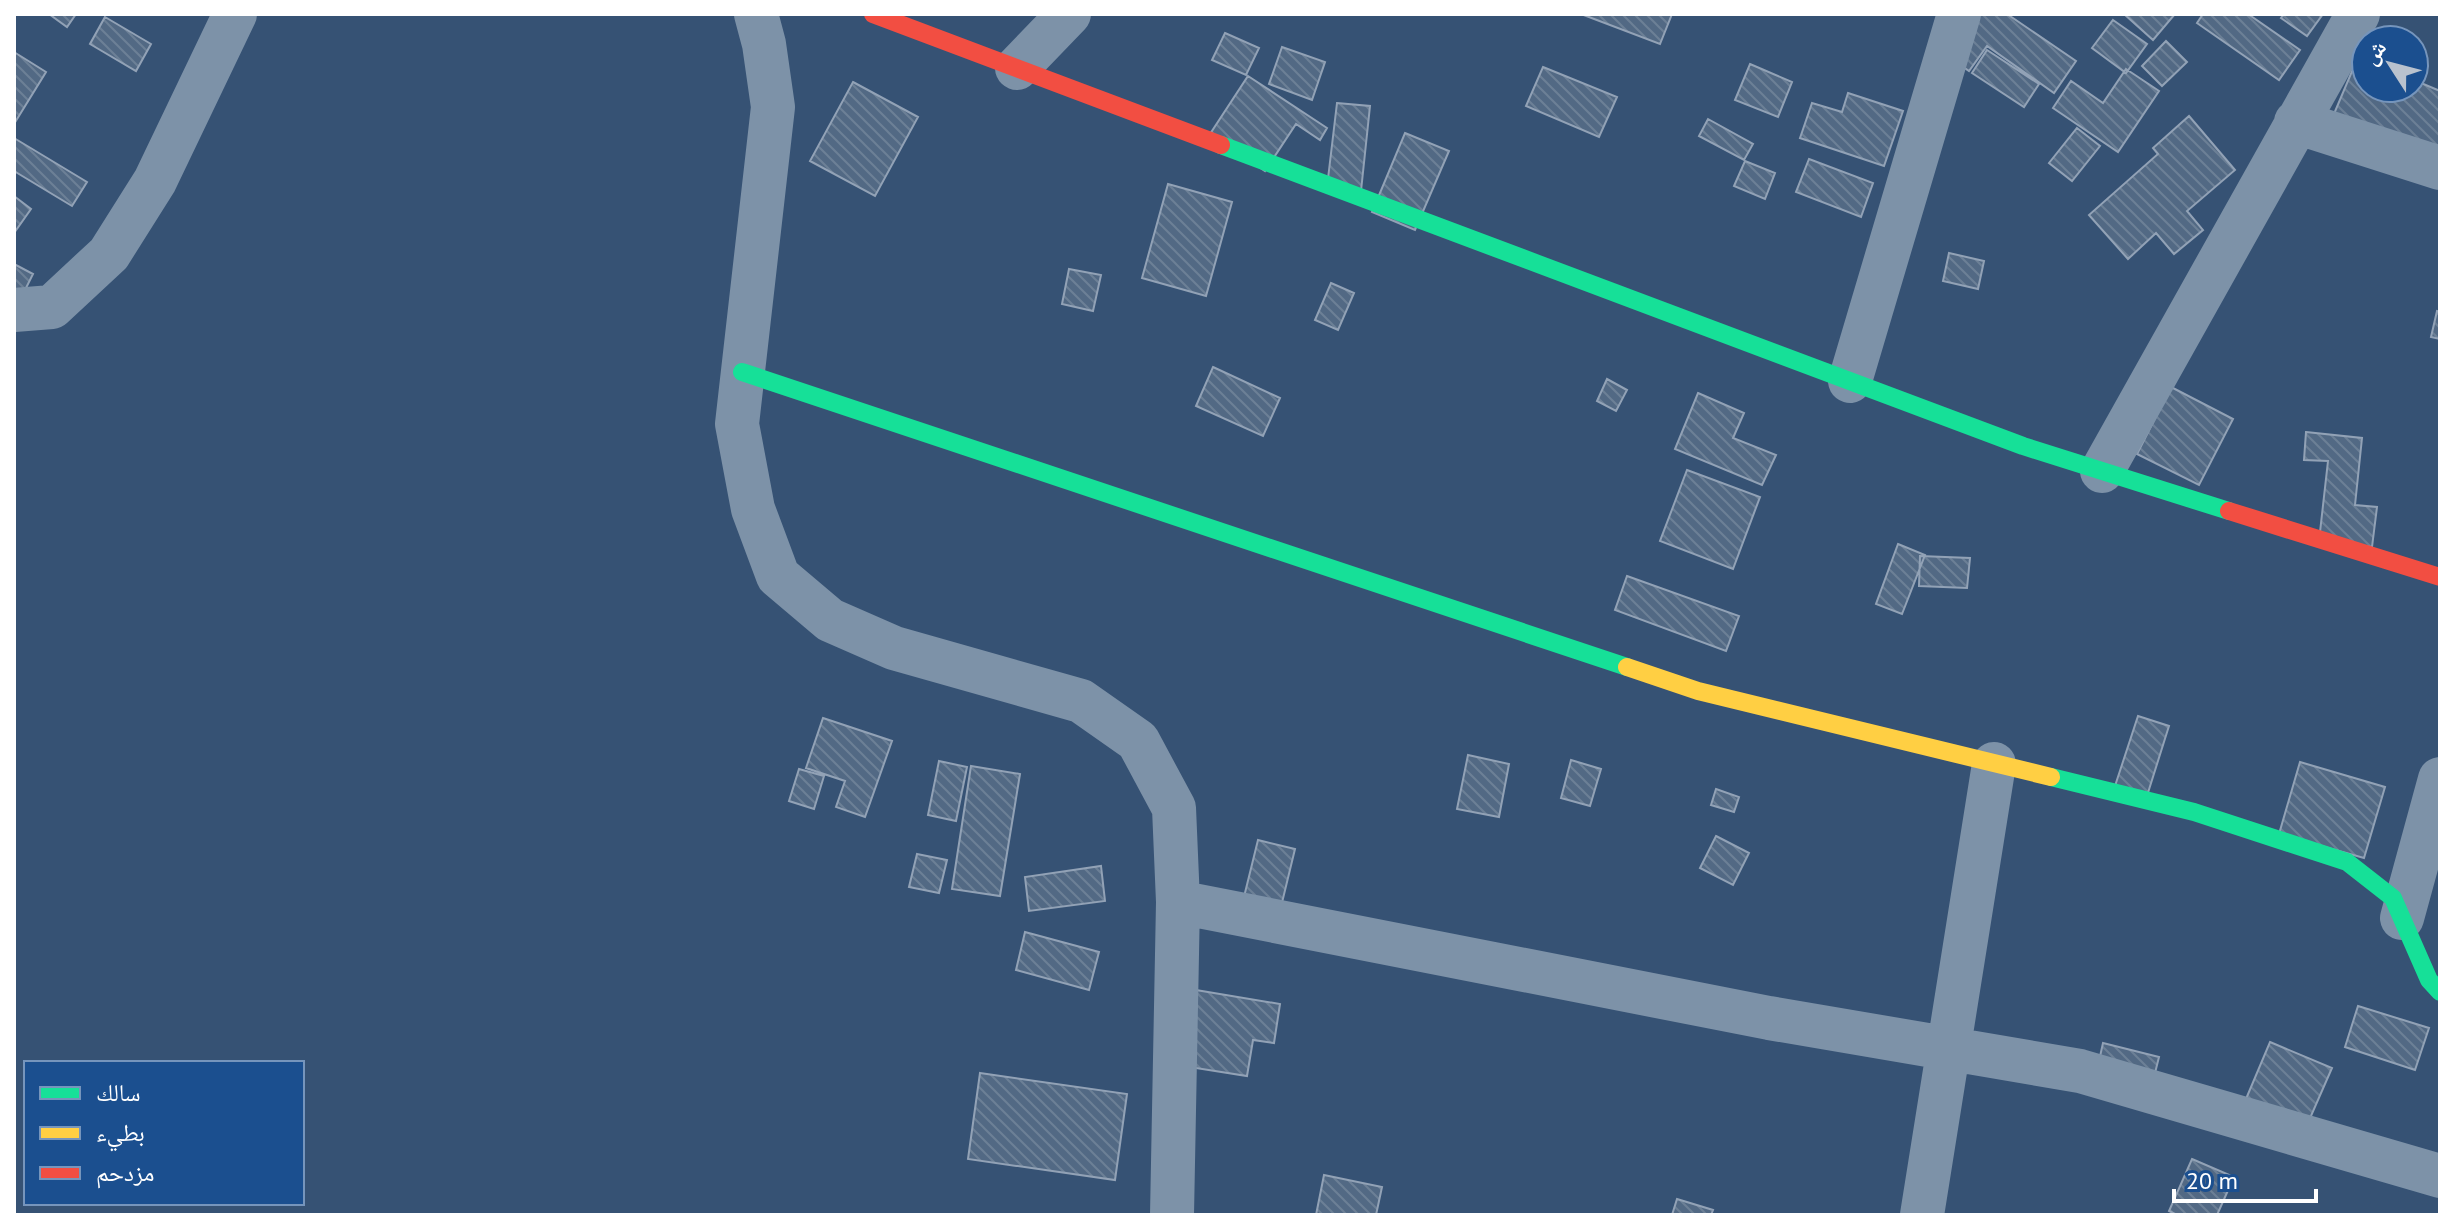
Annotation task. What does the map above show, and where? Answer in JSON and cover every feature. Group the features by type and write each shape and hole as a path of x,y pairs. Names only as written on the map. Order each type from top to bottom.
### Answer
{"street":[{"path":"14,310 52,307 109,254 155,181 235,14"},
{"path":"756,14 764,44 773,107 737,424 753,509 778,576 830,620 894,648 1081,701 1138,741 1174,808 1178,902 1172,1215"},
{"path":"873,14 2023,446 2440,577"},
{"path":"1017,68 1069,14"},
{"path":"1850,381 1959,14"},
{"path":"2102,471 2358,14"},
{"path":"2296,122 2440,168"},
{"path":"742,372 1698,691 2194,812 2347,862 2393,898 2429,980 2440,992"},
{"path":"1922,1215 1994,764"},
{"path":"2402,918 2440,779"},
{"path":"1178,902 1769,1018 2080,1071 2440,1176"}],"building":[{"path":"49,14 76,14 67,27"},
{"path":"1581,14 1672,14 1660,44"},
{"path":"1967,14 2007,14 2076,61 2054,93 1987,46 1969,71 1941,51"},
{"path":"2124,14 2175,14 2153,40"},
{"path":"2203,14 2248,14 2300,50 2279,80 2197,23"},
{"path":"2284,14 2323,14 2307,36 2281,18"},
{"path":"105,17 151,44 136,71 90,44"},
{"path":"2113,20 2147,44 2126,73 2092,48"},
{"path":"1225,33 1259,48 1246,75 1212,60"},
{"path":"2166,41 2187,62 2162,86 2142,66"},
{"path":"1282,47 1325,62 1312,100 1269,84"},
{"path":"1987,50 2039,84 2024,107 1972,73"},
{"path":"14,52 46,72 14,124"},
{"path":"1750,64 1792,82 1778,117 1735,100"},
{"path":"1543,67 1617,97 1599,137 1526,106"},
{"path":"2126,69 2159,91 2118,152 2053,108 2071,81 2103,103"},
{"path":"1248,76 1327,128 1320,140 1296,124 1265,171 1210,134"},
{"path":"2350,76 2350,104 2430,104 2430,87 2440,91 2440,154 2328,128"},
{"path":"853,82 918,117 875,196 810,161"},
{"path":"1848,93 1903,111 1884,166 1800,138 1812,103 1842,112"},
{"path":"1337,103 1370,106 1361,191 1327,187"},
{"path":"2189,116 2235,170 2187,211 2203,230 2174,254 2156,233 2128,259 2089,215 2158,154 2153,148"},
{"path":"1708,119 1753,144 1744,160 1699,136"},
{"path":"2077,128 2100,146 2072,181 2049,163"},
{"path":"1405,133 1449,151 1415,230 1372,212"},
{"path":"14,138 87,182 72,206 14,171"},
{"path":"1809,159 1873,183 1861,217 1796,192"},
{"path":"1745,161 1775,173 1765,199 1734,186"},
{"path":"1168,184 1232,202 1206,296 1142,278"},
{"path":"14,196 31,209 14,233"},
{"path":"1949,253 1984,261 1978,289 1943,281"},
{"path":"14,264 33,274 14,312"},
{"path":"1069,269 1101,275 1093,311 1062,304"},
{"path":"1331,283 1354,293 1338,330 1315,320"},
{"path":"2437,311 2440,312 2440,339 2431,337"},
{"path":"1213,367 1280,398 1263,436 1196,406"},
{"path":"1607,379 1627,390 1616,411 1597,401"},
{"path":"2171,387 2233,419 2199,485 2137,454"},
{"path":"1698,393 1744,413 1733,438 1776,455 1762,485 1675,449"},
{"path":"2306,432 2362,438 2355,505 2377,507 2372,547 2319,541 2328,461 2304,460"},
{"path":"1687,470 1760,497 1733,569 1660,541"},
{"path":"1898,544 1925,555 1902,614 1876,604"},
{"path":"1920,556 1970,558 1967,588 1919,586"},
{"path":"1627,576 1739,616 1726,651 1615,610"},
{"path":"2138,716 2169,726 2146,799 2114,789"},
{"path":"823,718 892,741 865,817 836,807 845,781 806,768"},
{"path":"1468,755 1509,764 1499,817 1457,809"},
{"path":"1571,760 1601,769 1590,806 1561,798"},
{"path":"939,761 967,767 956,821 928,815"},
{"path":"2300,762 2385,787 2364,858 2279,834"},
{"path":"971,766 1020,774 1000,896 952,889"},
{"path":"799,769 824,776 814,809 789,801"},
{"path":"1716,789 1739,797 1734,812 1711,805"},
{"path":"1716,836 1749,853 1733,885 1700,868"},
{"path":"1258,840 1295,849 1279,915 1242,905"},
{"path":"917,854 947,860 939,893 909,887"},
{"path":"1101,866 1105,901 1029,911 1025,877"},
{"path":"1025,932 1099,952 1089,990 1016,970"},
{"path":"1196,990 1280,1004 1274,1043 1253,1040 1247,1076 1183,1066"},
{"path":"2358,1006 2429,1028 2415,1070 2345,1047"},
{"path":"2270,1042 2332,1068 2304,1132 2243,1106"},
{"path":"2103,1043 2159,1057 2150,1093 2095,1079"},
{"path":"980,1073 1127,1094 1115,1180 968,1159"},
{"path":"2192,1159 2234,1177 2217,1215 2177,1215 2169,1211"},
{"path":"1324,1175 1382,1187 1376,1215 1316,1215"},
{"path":"1677,1199 1713,1210 1711,1215 1672,1215"}],"traffic: fast":[{"path":"1221,145 2023,446 2229,511"},
{"path":"742,372 1627,667"},
{"path":"2051,777 2194,812 2347,862 2393,898 2429,980 2440,992"}],"traffic: slow":[{"path":"1627,667 1698,691 2051,777"}],"traffic: jam":[{"path":"873,14 1221,145"},
{"path":"2229,511 2440,577"}]}
